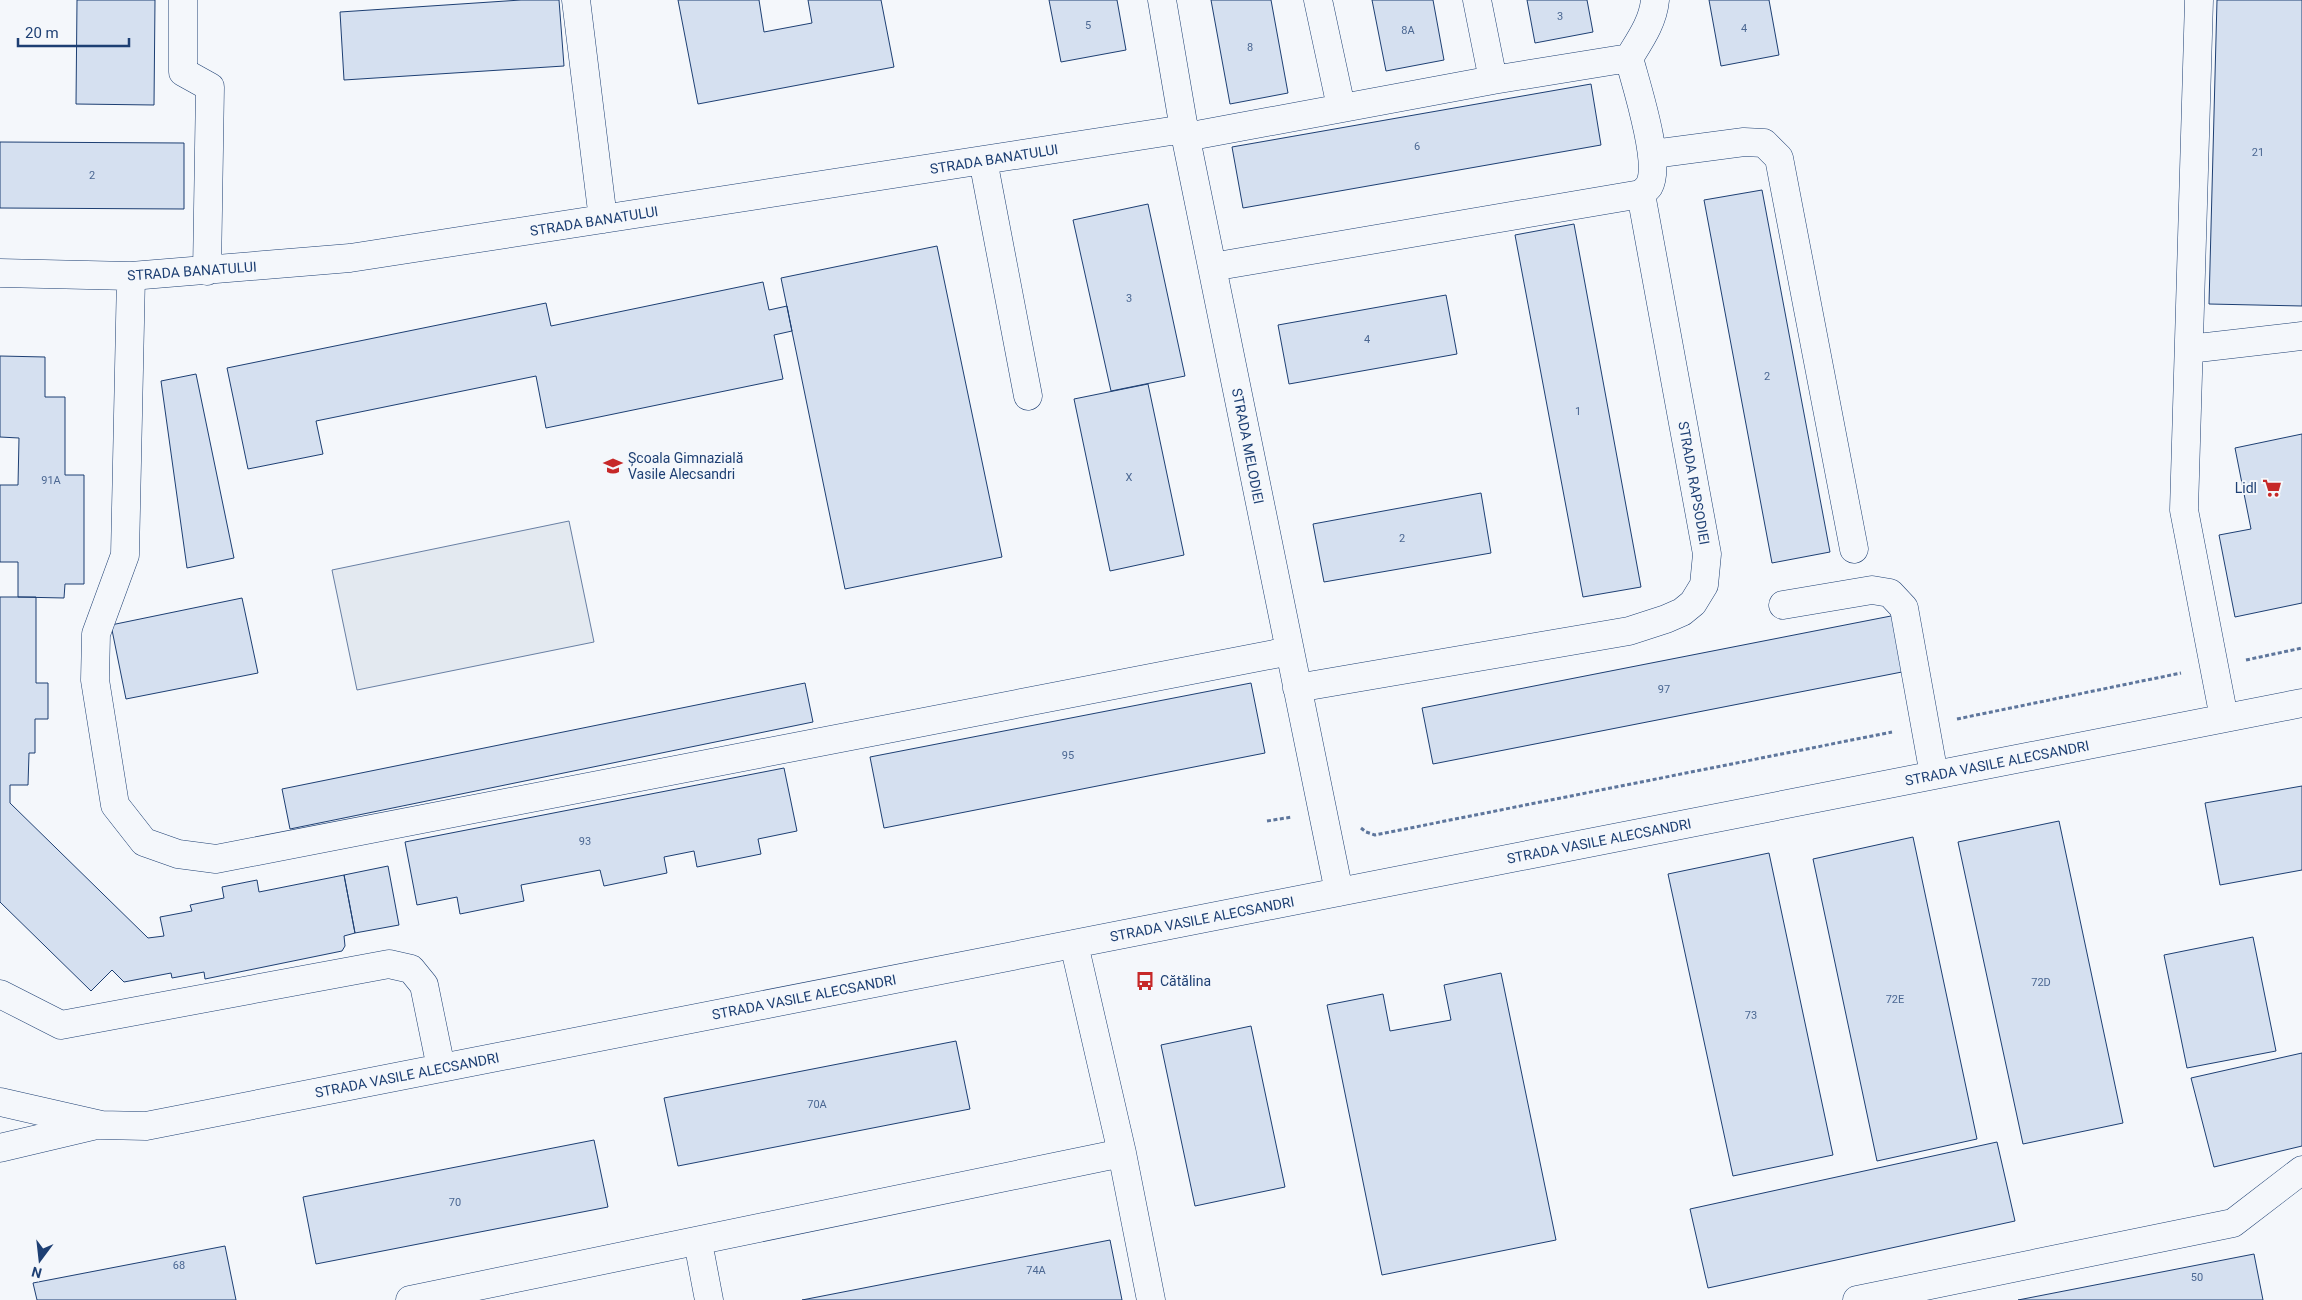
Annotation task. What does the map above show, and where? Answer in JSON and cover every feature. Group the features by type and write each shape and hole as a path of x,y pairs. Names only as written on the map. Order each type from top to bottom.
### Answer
{"street":[{"path":"183,0 184,72 210,87 207,271"},
{"path":"576,0 603,219"},
{"name":"STRADA MELODIEI","path":"1162,0 1185,133 1338,892"},
{"path":"1318,0 1341,107"},
{"path":"1477,0 1493,80"},
{"path":"1212,267 1641,194 1649,186 1653,154 1629,58 1650,21 1654,12 1655,0"},
{"path":"2199,0 2184,510 2224,718"},
{"name":"STRADA BANATULUI","path":"0,273 131,276 350,258 983,160 1185,133 1629,58"},
{"path":"1653,154 1744,142 1764,142 1779,158 1854,549"},
{"path":"983,160 1028,396"},
{"name":"STRADA RAPSODIEI","path":"1297,688 1629,631 1666,619 1682,612 1694,603 1704,585 1707,554 1641,194"},
{"path":"131,276 125,555 96,634 95,680 115,805 144,842 178,854 216,859 1290,651"},
{"path":"2189,349 2302,336"},
{"path":"1782,605 1872,590 1890,593 1904,608 1934,775"},
{"name":"STRADA VASILE ALECSANDRI","path":"0,1102 101,1125 146,1126 2302,703"},
{"path":"1074,944 1122,1154 1151,1300"},
{"path":"0,994 61,1025 389,964 411,969 424,985 441,1068"},
{"name":"STRADA VASILE ALECSANDRI","path":"0,1148 101,1125"},
{"path":"410,1300 1122,1154"},
{"path":"1857,1300 2233,1223 2302,1170"},
{"path":"698,1242 708,1300"}],"path":[{"path":"1358,825 1366,832 1375,835 1924,726 2302,648"},
{"path":"1267,820 1293,817"}],"shaded area":[{"path":"569,521 594,642 357,690 332,570"}],"building":[{"path":"77,0 155,0 154,105 76,104"},
{"path":"521,0 559,0 564,66 344,80 340,12"},
{"path":"678,0 759,0 764,32 812,23 808,0 881,0 894,67 698,104"},
{"path":"1049,0 1117,0 1126,50 1061,62"},
{"path":"1211,0 1271,0 1288,93 1230,104"},
{"path":"1372,0 1433,0 1444,60 1386,71"},
{"path":"1527,0 1587,0 1593,32 1535,43"},
{"path":"1709,0 1769,0 1779,55 1721,66"},
{"path":"2217,0 2302,0 2302,306 2209,304"},
{"path":"1591,84 1601,145 1243,208 1232,147"},
{"path":"0,142 184,143 184,209 0,208"},
{"path":"1762,190 1830,552 1772,563 1704,200"},
{"path":"1148,204 1185,376 1111,391 1073,220"},
{"path":"1574,224 1641,587 1583,597 1515,235"},
{"path":"937,246 1002,557 845,589 781,278"},
{"path":"763,282 769,310 787,306 792,331 774,335 783,379 546,428 536,376 316,421 323,454 248,469 227,368 546,303 551,326"},
{"path":"1446,295 1457,354 1289,384 1278,325"},
{"path":"0,356 45,357 45,397 65,397 65,475 84,475 84,584 65,584 64,598 18,597 18,562 0,562 0,485 18,485 19,438 0,437"},
{"path":"196,374 234,558 187,568 161,381"},
{"path":"1148,384 1184,555 1110,571 1074,399"},
{"name":"Lidl","path":"2302,434 2302,603 2235,617 2219,535 2251,529 2235,448"},
{"path":"1481,493 1491,553 1324,582 1313,524"},
{"path":"0,597 36,597 36,683 48,683 48,719 35,719 35,753 29,753 28,785 10,785 10,803 148,938 164,936 160,917 192,911 190,905 224,898 222,887 257,880 259,892 344,875 355,933 344,936 345,946 342,951 205,979 204,972 172,978 171,973 124,982 112,970 91,991 0,902"},
{"path":"242,598 258,673 126,699 111,625"},
{"path":"1896,615 1907,671 1433,764 1422,708"},
{"path":"805,683 813,722 290,829 282,789"},
{"path":"1251,683 1265,753 884,828 870,757"},
{"path":"784,768 797,831 758,839 761,854 697,867 694,851 664,857 667,873 604,886 600,870 521,885 524,901 460,914 457,897 417,905 405,842"},
{"path":"2302,786 2302,870 2220,885 2205,803"},
{"path":"2059,821 2123,1123 2023,1144 1958,842"},
{"path":"1913,837 1977,1139 1877,1161 1813,859"},
{"path":"1769,853 1833,1155 1733,1176 1668,874"},
{"path":"388,866 399,925 355,933 344,875"},
{"path":"2253,937 2276,1051 2187,1068 2164,955"},
{"path":"1501,973 1556,1240 1382,1275 1327,1005 1383,994 1390,1031 1451,1020 1444,985"},
{"path":"1251,1026 1285,1187 1195,1206 1161,1045"},
{"path":"956,1041 970,1109 678,1166 664,1098"},
{"path":"2302,1053 2302,1146 2214,1167 2191,1078"},
{"path":"594,1140 608,1207 316,1264 303,1197"},
{"path":"1997,1142 2015,1221 1708,1288 1690,1209"},
{"path":"1110,1240 1122,1300 802,1300"},
{"path":"225,1246 236,1300 37,1300 33,1283"},
{"path":"2254,1254 2263,1300 2018,1300"}],"place":[{"name":"Școala Gimnazială Vasile Alecsandri","path":"613,466"},
{"name":"Lidl","path":"2272,488"},
{"name":"Cătălina","path":"1145,981"}]}
